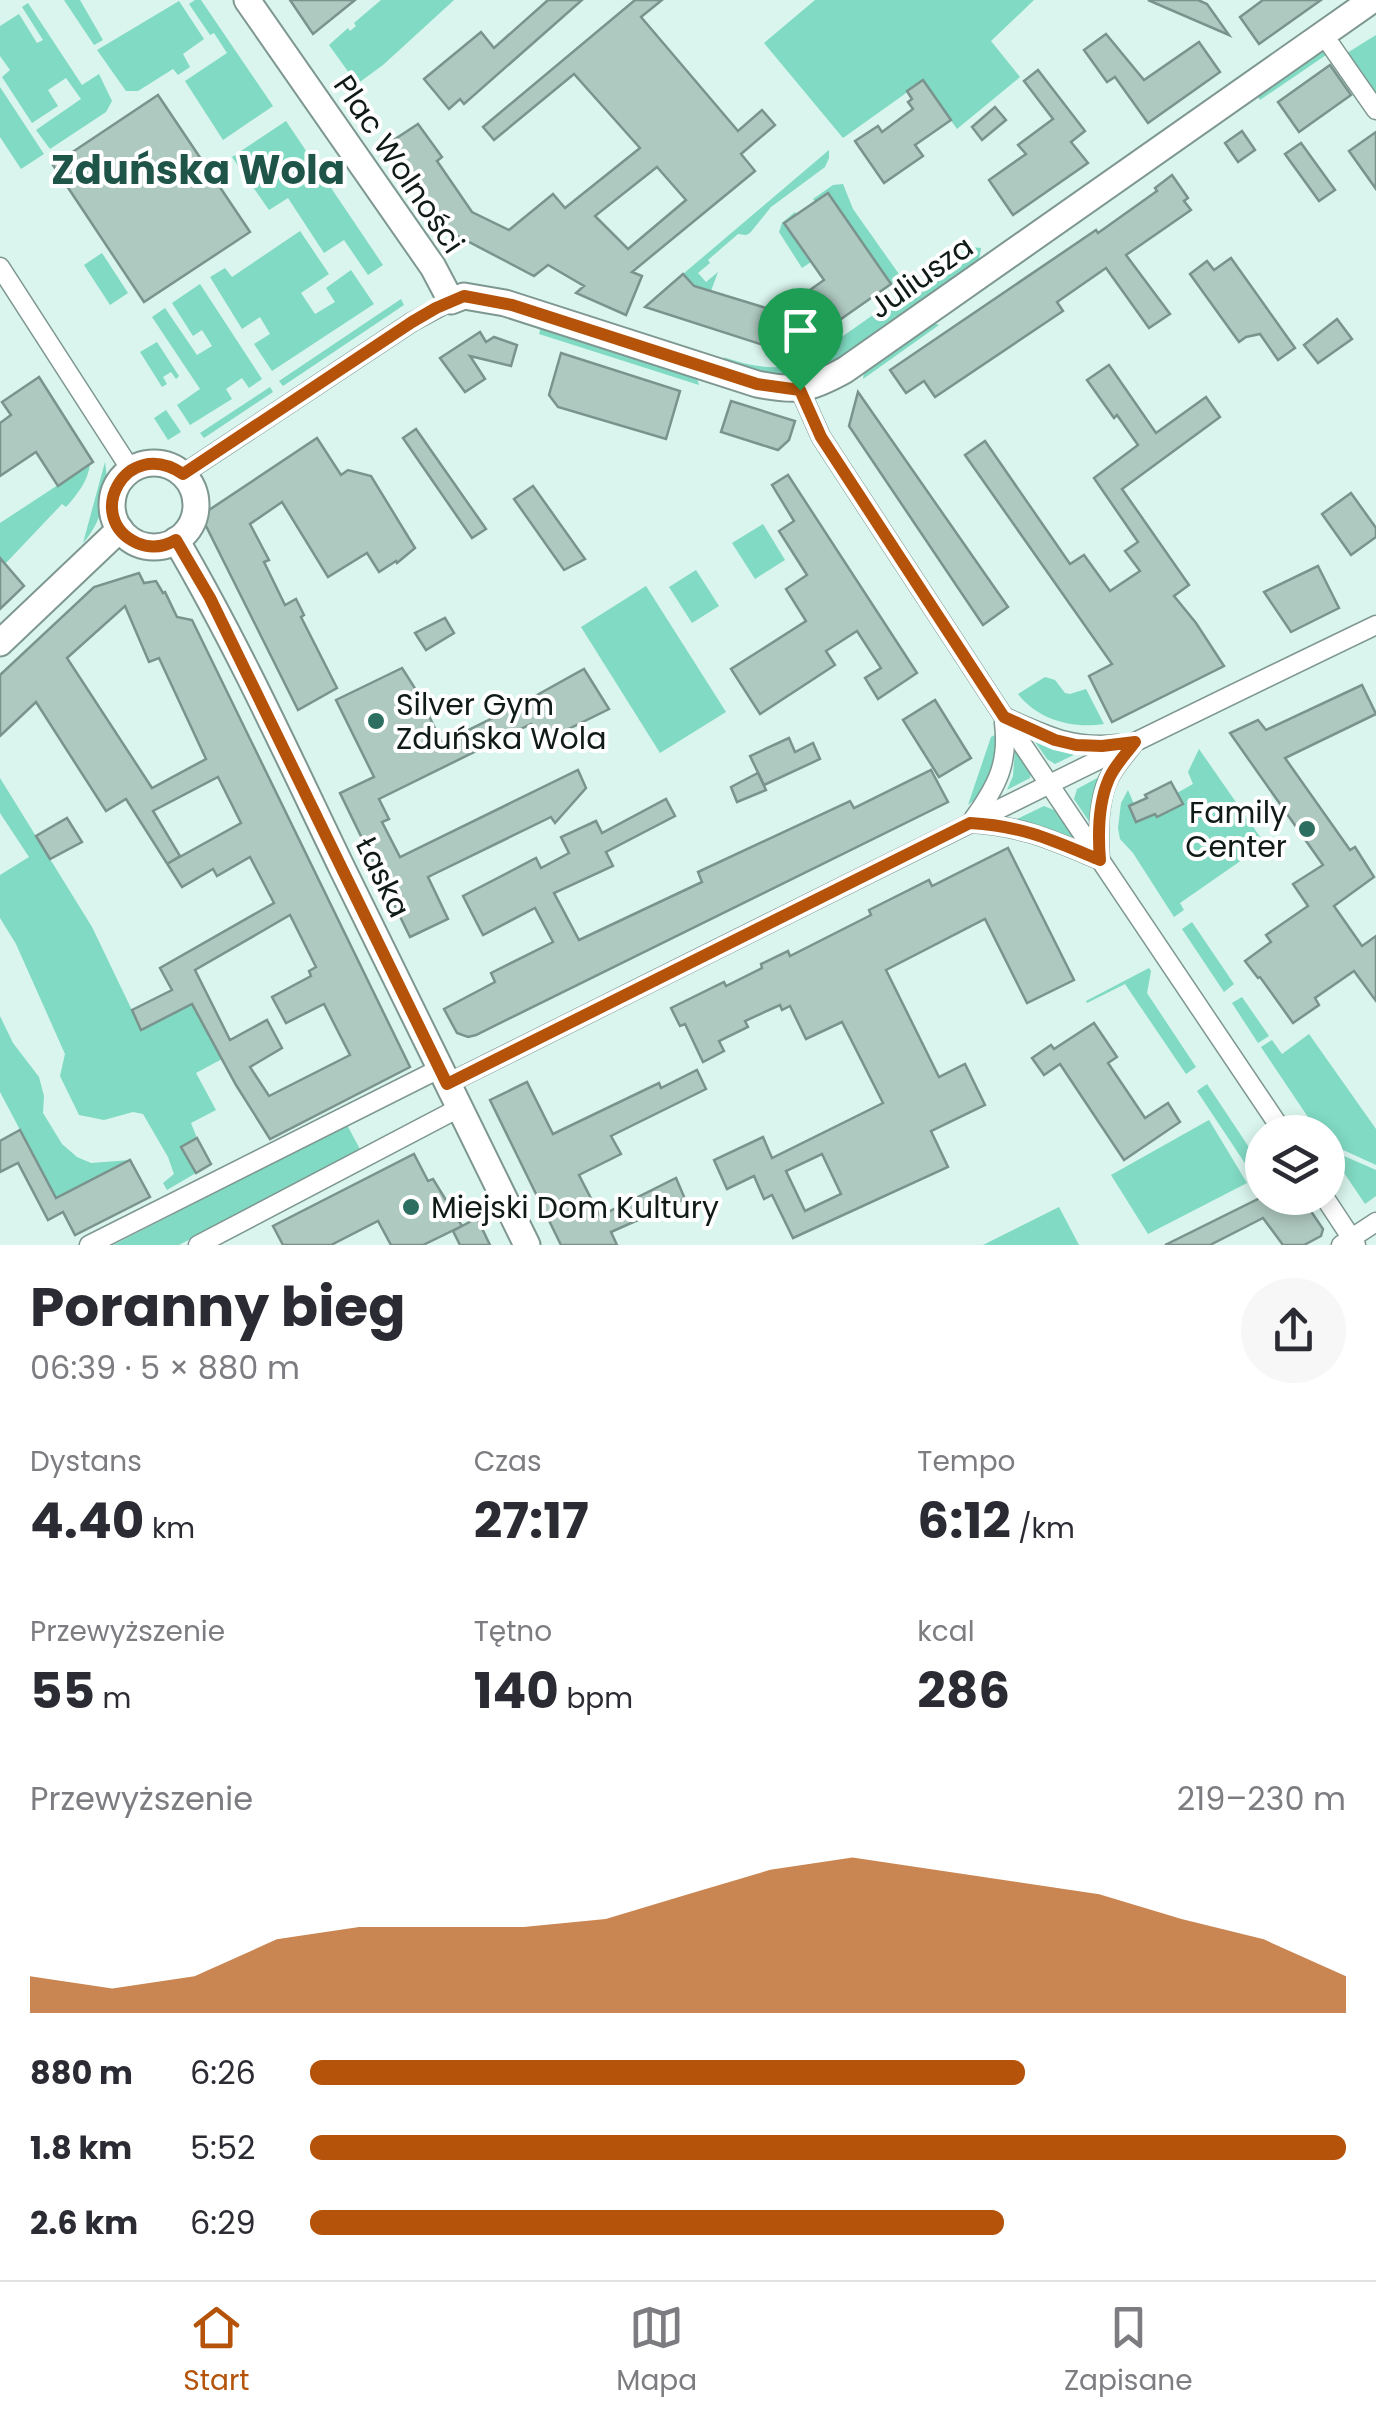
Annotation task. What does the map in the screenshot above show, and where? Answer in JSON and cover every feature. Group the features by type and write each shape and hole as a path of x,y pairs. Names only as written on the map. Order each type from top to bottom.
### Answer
{"street":[{"name":"Plac Wolności","path":"183,474 412,322 451,301 433,268 247,0"},
{"name":"Juliusza","path":"800,390 845,370 1372,0"},
{"path":"1324,34 1376,110"},
{"path":"0,267 132,470"},
{"path":"451,301 464,296 505,303 757,384 800,390 821,437 1272,1115"},
{"path":"158,463 183,474 193,489 196,506 192,523 176,540 160,546 143,545 128,538 113,511 118,484 144,464 158,463"},
{"path":"0,642 120,529"},
{"name":"Łaska","path":"176,540 218,614 527,1245"},
{"path":"89,1245 343,1116 443,1076 1376,626"},
{"path":"1004,717 1076,745 1135,742"},
{"path":"970,823 1002,773 1007,745 1004,717"},
{"path":"1100,860 1101,810 1108,780 1135,742"},
{"path":"970,823 1002,825 1042,835 1100,860"},
{"path":"198,1245 459,1108"},
{"path":"1334,1215 1350,1243 1376,1222"}],"green space":[{"path":"64,0 80,0 103,40 94,45"},
{"path":"201,0 273,106 223,140 185,81 227,53 189,4"},
{"path":"381,0 454,0 357,84 329,45 356,26 354,23"},
{"path":"815,0 1034,0 991,41 1020,77 957,129 923,81 843,138 764,43"},
{"path":"179,1 204,39 183,54 190,67 178,75 173,69 138,91 126,91 97,50"},
{"path":"28,3 82,85 99,74 112,101 106,112 50,149 36,130 81,99 66,78 48,90 58,106 32,123 2,77 10,70 0,56 0,26 19,14 37,43 43,40 22,7"},
{"path":"1376,35 1376,94 1347,53"},
{"path":"1320,51 1329,53 1260,100 1257,95"},
{"path":"0,87 44,154 21,169 0,137"},
{"path":"286,121 383,265 368,275 344,240 324,253 288,198 269,210 232,157"},
{"path":"829,150 825,167 771,207 750,233 738,234 708,260 710,263 698,273 706,282 718,272 711,291 694,286 683,274"},
{"path":"843,184 853,209 901,277 891,284 828,193 815,202 813,199 833,185"},
{"path":"795,212 784,223 811,262 802,268 779,232 782,223"},
{"path":"300,231 329,274 301,293 315,314 335,302 326,288 351,270 374,304 272,371 254,344 270,334 260,317 242,329 210,277 225,268 232,277"},
{"path":"970,247 981,248 975,265 849,354 819,369 816,355"},
{"path":"102,253 128,293 110,305 84,265"},
{"path":"200,284 262,379 249,388 242,378 226,389 232,399 190,425 177,405 200,389 152,317 165,308 197,355 212,346 202,330 193,336 172,303"},
{"path":"401,299 404,305 283,386 279,381"},
{"path":"934,323 939,325 863,379 864,372"},
{"path":"541,327 697,378 699,385 539,334"},
{"path":"157,342 179,376 176,379 171,372 163,377 167,384 162,387 140,352"},
{"path":"723,357 763,367 803,362 806,372 763,373 741,368"},
{"path":"270,387 273,392 204,438 200,433"},
{"path":"166,410 181,432 168,440 154,418"},
{"path":"105,462 103,505 83,543"},
{"path":"90,464 78,493 66,507 62,504 5,564 0,558 0,523"},
{"path":"763,524 785,560 755,579 732,543"},
{"path":"696,570 719,606 692,623 669,587"},
{"path":"646,586 726,712 660,753 581,627"},
{"path":"1045,677 1055,680 1065,693 1086,689 1104,724 1057,721 1026,703 1018,694"},
{"path":"997,734 991,773 983,791 968,805 991,737"},
{"path":"1031,736 1080,752 1055,764"},
{"path":"1199,749 1265,844 1180,903 1184,910 1174,917 1120,839 1121,803 1128,790 1134,804 1129,807 1136,822 1155,814 1157,817 1182,803 1177,793 1193,784 1188,772"},
{"path":"1015,750 1031,773 1030,778 1007,790 1013,776"},
{"path":"1101,776 1094,829 1074,799 1077,789"},
{"path":"0,778 92,927 141,1029 193,1004 222,1059 196,1073 216,1110 191,1123 197,1138 182,1147 196,1173 167,1190 163,1183 174,1174 143,1114 133,1112 104,1120 79,1115 60,1076 65,1054 16,944 0,918 0,875 29,857 0,813"},
{"path":"1044,806 1054,810 1075,840 1013,821"},
{"path":"1192,922 1234,984 1224,992 1182,929"},
{"path":"1149,968 1147,993 1196,1067 1186,1074 1125,984 1086,1001"},
{"path":"1242,997 1269,1036 1258,1043 1232,1003"},
{"path":"0,1016 13,1043 39,1077 43,1113 62,1144 91,1163 130,1160 56,1198 0,1092"},
{"path":"1309,1034 1376,1129 1376,1165 1345,1151 1345,1115 1307,1115 1261,1047 1272,1040 1282,1054"},
{"path":"1207,1084 1245,1141 1245,1163 1197,1091"},
{"path":"1209,1120 1245,1184 1148,1234 1111,1175"},
{"path":"347,1125 361,1151 179,1245 113,1245"},
{"path":"1345,1156 1376,1170 1376,1196 1365,1204 1345,1174"},
{"path":"1059,1207 1079,1245 983,1245"}],"building":[{"path":"290,0 355,0 313,34"},
{"path":"548,0 582,0 464,104 460,99 449,109 424,79 481,32 494,48"},
{"path":"635,0 662,0 641,17 738,131 762,110 775,125 741,154 755,171 632,272 642,276 626,315 576,293 584,286 548,265 534,276 452,233 389,143 418,124 442,157 437,161 472,212 509,230 553,194 565,208 640,148 574,74 494,140 483,127","holes":["657,167 686,200 628,249 595,216"]},
{"path":"1148,0 1198,0 1207,4 1229,35"},
{"path":"1263,0 1321,0 1259,44 1240,17"},
{"path":"1106,34 1144,80 1199,42 1220,72 1148,123 1115,77 1107,82 1084,50"},
{"path":"1330,65 1351,95 1299,132 1278,102"},
{"path":"1038,70 1085,131 1071,142 1088,163 1013,215 989,180 1026,154 1018,145 1053,119 1024,81"},
{"path":"923,80 951,120 915,145 923,156 884,183 855,141 878,126 882,132 913,109 907,91"},
{"path":"158,95 250,232 144,302 53,165"},
{"path":"995,107 1006,120 982,140 972,127"},
{"path":"1242,131 1255,150 1238,162 1225,143"},
{"path":"1376,132 1376,189 1349,151"},
{"path":"1301,143 1335,190 1319,201 1285,154"},
{"path":"1172,175 1188,198 1184,201 1191,210 1126,255 1170,314 1149,328 1106,268 1057,302 1063,311 935,397 924,381 906,393 890,370 1096,230 1098,233 1157,191 1155,188"},
{"path":"828,193 891,284 791,354 645,307 683,274 694,286 779,312 824,280 784,223"},
{"path":"1231,258 1295,348 1278,360 1260,334 1239,342 1190,274 1207,261 1214,270"},
{"path":"1337,319 1352,339 1318,363 1304,345"},
{"path":"480,332 486,342 494,337 517,345 511,366 470,356 485,379 465,392 440,358"},
{"path":"561,353 680,391 666,439 558,407 549,395"},
{"path":"1109,365 1156,433 1206,397 1220,417 1122,489 1189,585 1174,596 1224,666 1112,722 1089,676 1112,664 965,455 985,441 1070,564 1084,555 1110,591 1140,571 1125,551 1138,542 1094,478 1138,445 1087,380"},
{"path":"39,377 93,462 58,486 36,452 0,476 0,423 11,415 2,402"},
{"path":"858,392 1008,607 983,625 849,426"},
{"path":"731,401 795,421 789,440 778,450 721,432"},
{"path":"416,429 486,529 472,538 403,438"},
{"path":"317,438 341,475 348,470 371,476 415,548 379,572 367,553 328,577 282,502 250,524 269,560 264,562 285,605 296,599 337,688 298,710 204,522 206,512"},
{"path":"788,475 917,673 878,699 865,678 881,668 857,631 826,651 835,665 760,714 731,669 806,621 786,589 807,575 779,531 794,521 772,485"},
{"path":"533,486 585,559 564,570 514,499"},
{"path":"1351,493 1376,528 1376,537 1351,555 1322,514"},
{"path":"0,558 24,586 0,609"},
{"path":"1318,566 1339,608 1291,632 1264,592"},
{"path":"139,573 144,583 156,581 177,617 192,620 410,1067 270,1139 192,1004 141,1030 132,1010 172,990 160,968 274,903 250,857 217,876 213,869 182,887 167,864 126,799 106,811 36,702 0,736 0,675 94,587","holes":["125,606 149,662 159,658 206,759 152,788 67,658","218,777 241,823 167,864 180,856 153,811","290,915 316,967 309,971 311,976 272,997 286,1023 324,1004 350,1055 269,1096 250,1067 282,1048 267,1020 230,1040 195,970"]},
{"path":"445,618 454,633 426,650 415,633"},
{"path":"402,668 442,743 584,669 609,709 540,743 531,724 379,799 389,819 382,822 400,857 578,770 586,788 555,823 551,817 428,877 448,919 410,937 340,793 374,777 336,700"},
{"path":"1362,685 1376,714 1285,758 1350,850 1355,847 1374,877 1334,906 1362,946 1376,936 1376,1001 1354,971 1315,998 1319,1005 1293,1023 1245,961 1271,942 1266,935 1308,906 1293,884 1323,865 1230,733 1258,720 1266,730"},
{"path":"935,700 971,758 939,777 903,720"},
{"path":"789,738 795,752 813,743 820,759 764,785 750,756"},
{"path":"931,770 948,802 476,1035 457,1033 444,1009 495,982 491,973 553,942 535,908 483,935 463,896 536,858 541,868 569,853 561,837 596,821 602,833 666,799 675,816 606,852 613,866 554,893 579,940 702,882 698,872 850,801 854,808"},
{"path":"758,773 766,790 737,802 731,787"},
{"path":"1171,782 1183,804 1136,822 1129,806"},
{"path":"67,818 82,842 50,859 36,836"},
{"path":"1008,848 1074,980 1027,1003 985,919 886,970 939,1077 965,1064 985,1105 931,1131 948,1167 793,1238 772,1195 764,1199 754,1176 727,1189 714,1160 763,1137 772,1158 883,1103 842,1022 806,1039 790,1006 782,1010 780,1005 745,1021 748,1027 719,1041 724,1051 703,1062 685,1024 680,1026 671,1008 724,982 726,986 788,951 790,956 929,880 932,886","holes":["822,1154 841,1194 805,1211 786,1171"]},
{"path":"1094,1023 1117,1057 1108,1063 1145,1118 1168,1103 1180,1122 1124,1160 1060,1064 1044,1075 1032,1058"},
{"path":"697,1070 706,1089 611,1136 621,1154 579,1175 600,1216 676,1178 685,1199 611,1232 617,1245 561,1245 490,1100 527,1082 553,1134 659,1083 661,1088"},
{"path":"20,1130 56,1198 130,1160 150,1197 75,1235 63,1212 48,1220 18,1163 0,1172 0,1141"},
{"path":"197,1138 211,1164 196,1173 181,1147"},
{"name":"Miejski Dom Kultury","path":"414,1154 428,1181 433,1179 462,1226 423,1245 391,1245 378,1221 331,1245 283,1245 273,1226"},
{"path":"1245,1205 1245,1215 1314,1215 1323,1229 1321,1236 1304,1245 1283,1245 1263,1218 1210,1245 1165,1245"},
{"path":"477,1218 490,1245 460,1245 453,1231"}],"place":[{"name":"Silver Gym Zduńska Wola","path":"376,721"},
{"name":"Family Center","path":"1307,829"},
{"name":"Miejski Dom Kultury","path":"411,1207"}],"district":[{"name":"Zduńska Wola","path":"198,170"}],"route":[{"path":"464,296 512,305 757,384 800,390 821,437 1004,717 1076,745 1135,742 1108,780 1101,810 1100,860 1042,835 1002,825 970,823 447,1084 210,598 176,540 154,547 124,534 113,511 116,488 128,472 144,464 165,464 183,474 412,322 464,296"}]}
